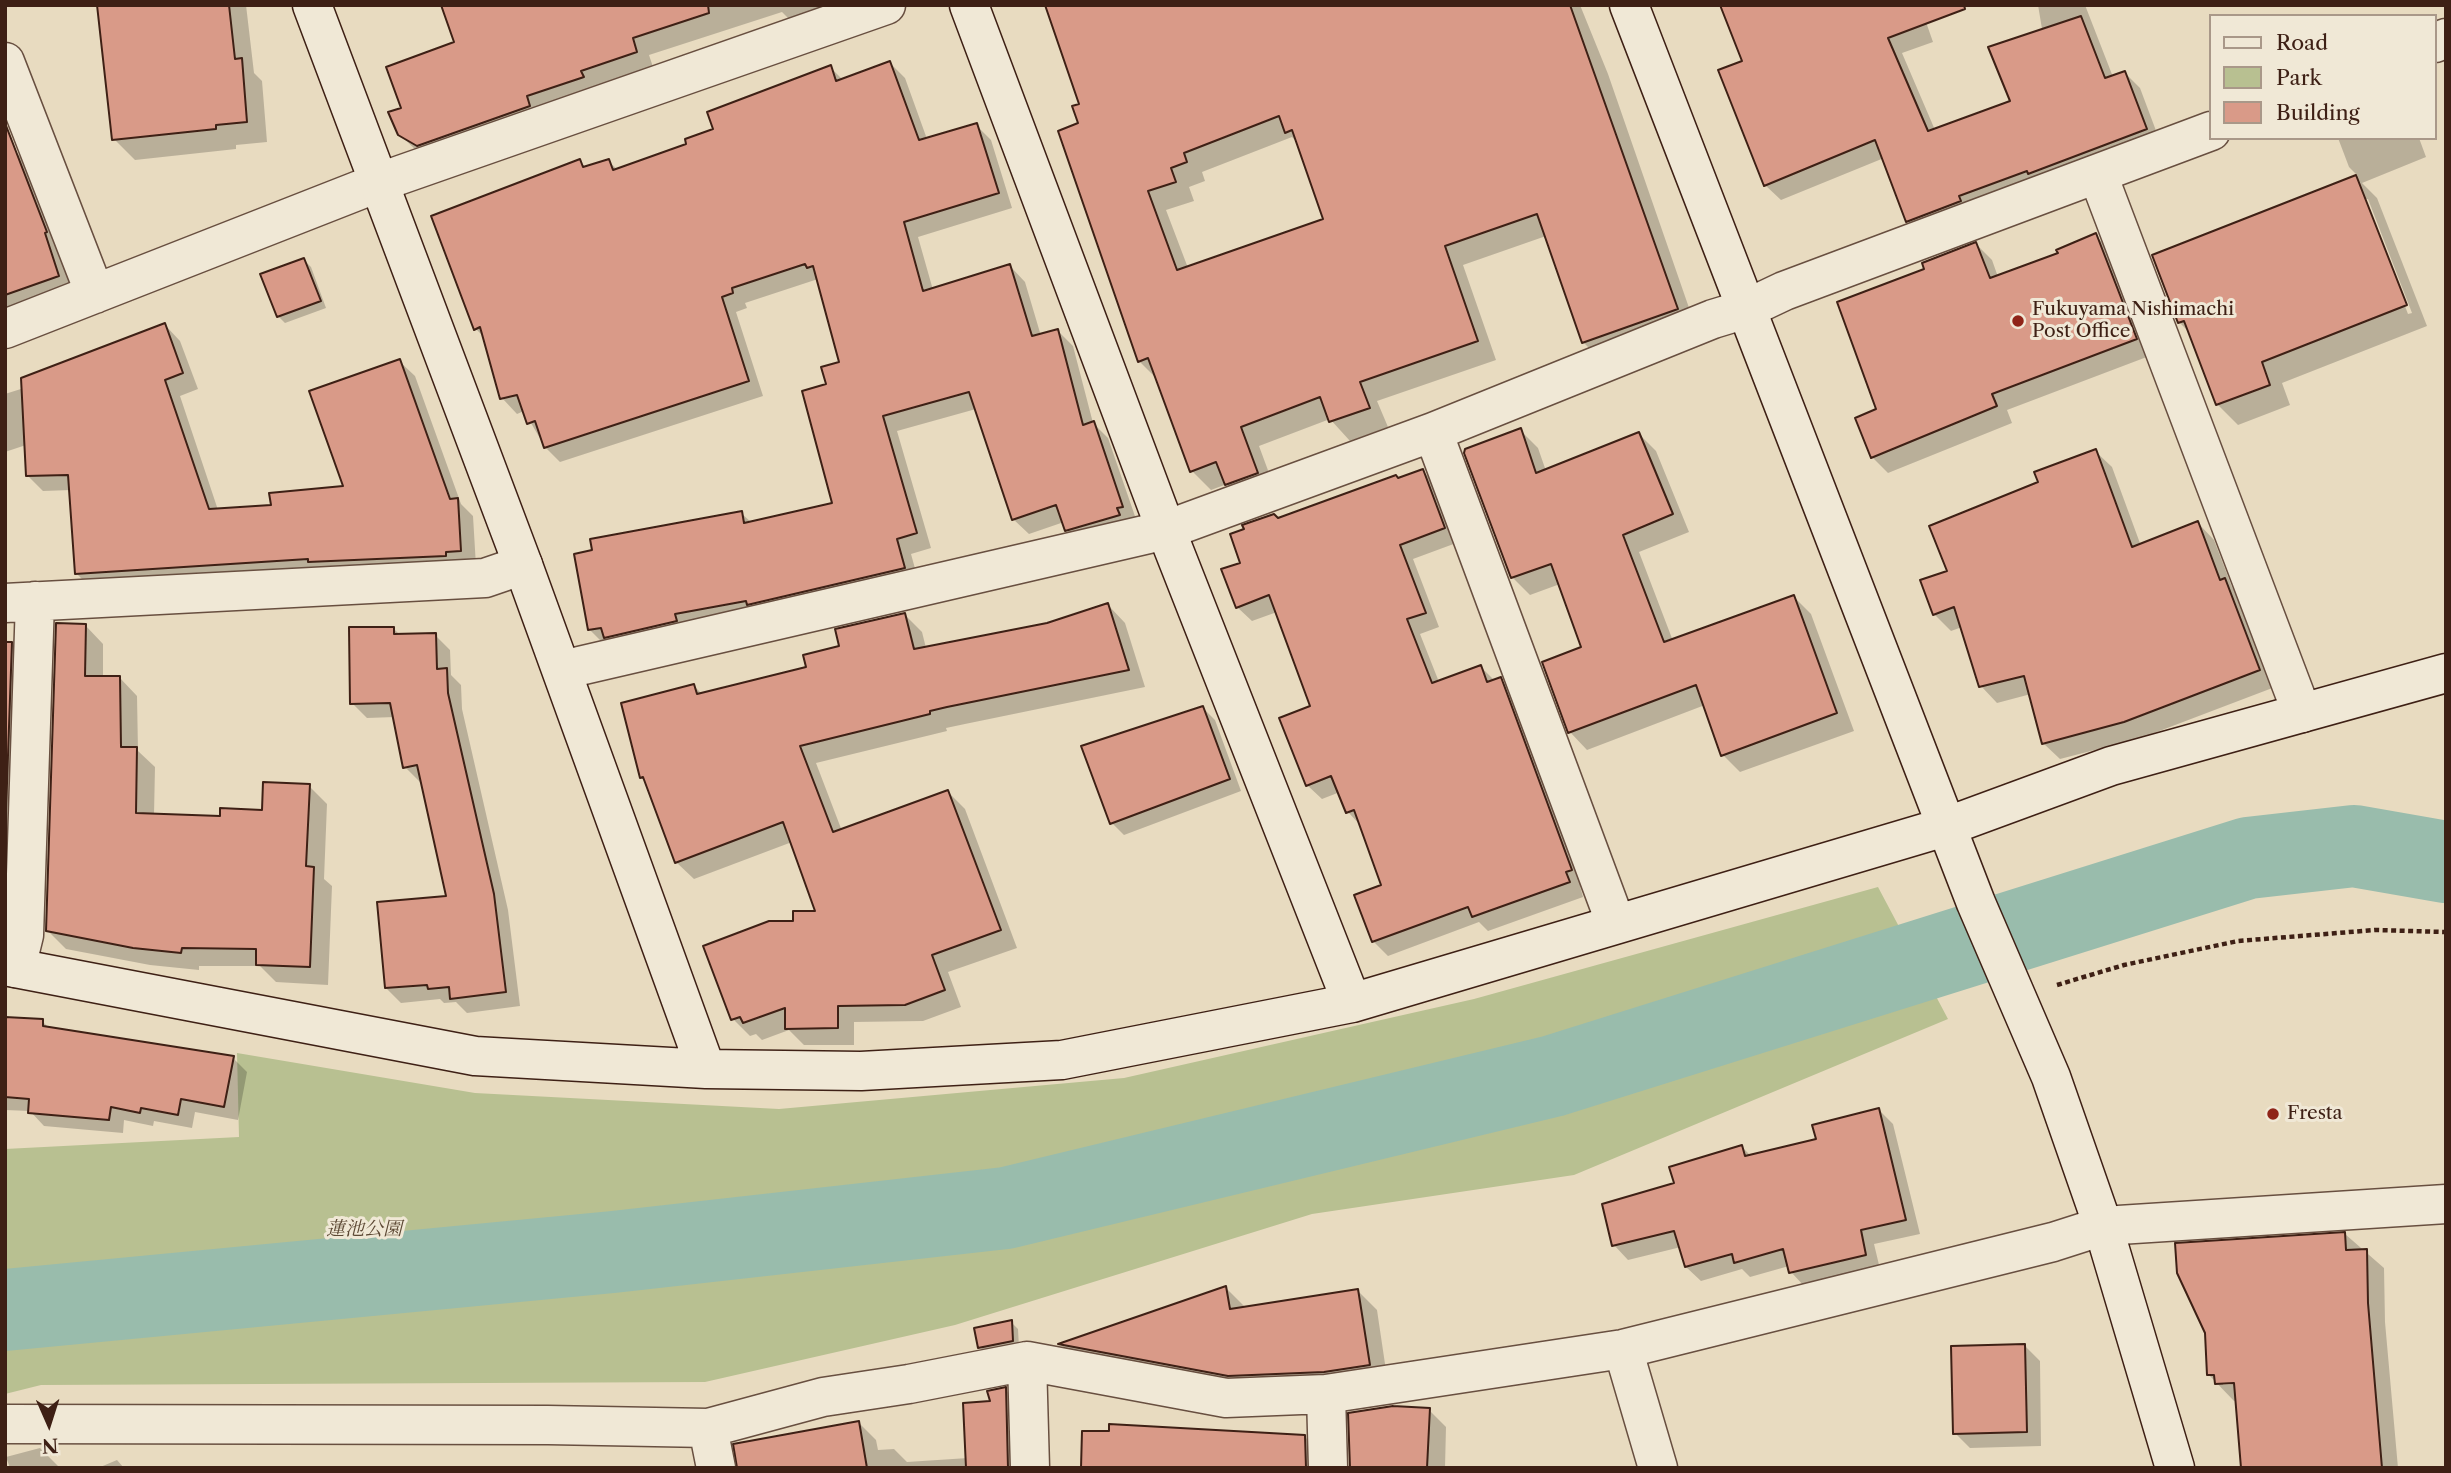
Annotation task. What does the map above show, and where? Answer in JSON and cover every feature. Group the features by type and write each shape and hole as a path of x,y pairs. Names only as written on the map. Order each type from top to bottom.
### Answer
{"street":[{"path":"312,5 562,670 706,1069"},
{"path":"5,329 380,182 886,5"},
{"path":"969,5 1166,530 1352,1003"},
{"path":"1629,5 1976,903 2051,1077 2103,1226 2175,1468"},
{"path":"5,62 95,294"},
{"path":"562,670 1166,530 1433,432 1713,319 1746,309 1784,290 2210,131"},
{"path":"2098,175 2302,713"},
{"path":"1433,432 1616,924"},
{"path":"523,565 485,578 20,602 24,935 11,967 475,1056 706,1069 861,1071 1062,1060 1352,1003 1948,826 2110,766 2446,673"},
{"path":"5,1424 548,1424 708,1428 823,1396 909,1384 1027,1361 1226,1398 1326,1394 1623,1349 2053,1242 2103,1226 2446,1204"},
{"path":"1623,1349 1658,1468"},
{"path":"1027,1361 1030,1468"},
{"path":"1326,1394 1328,1468"},
{"path":"708,1428 716,1468"}],"path":[{"path":"2014,986 2238,941 2375,930 2446,932"}],"green space":[{"name":"蓮池公園","path":"1878,887 1948,1019 1574,1175 1312,1214 955,1325 705,1382 41,1385 5,1394 5,1149 239,1137 237,1053 475,1093 779,1109 1124,1078 1474,999"}],"building":[{"path":"97,5 229,5 235,59 242,58 247,122 216,125 216,129 112,140"},
{"path":"441,5 708,5 709,13 633,38 637,52 581,71 584,77 527,96 530,106 417,146 398,135 388,112 401,108 386,67 454,42"},
{"path":"1045,5 1570,5 1678,309 1582,343 1537,214 1445,246 1478,341 1360,382 1370,408 1329,422 1320,397 1241,427 1258,473 1225,485 1216,462 1190,472 1148,358 1138,362 1058,131 1078,123 1072,106 1079,104","holes":["1279,116 1285,133 1292,130 1323,219 1177,270 1148,191 1176,182 1171,168 1187,162 1184,153"]},
{"path":"1720,5 1964,5 1965,9 1888,38 1928,131 2010,101 1988,47 2081,16 2105,78 2125,71 2147,129 2028,174 2027,171 1959,196 1961,201 1906,222 1875,140 1764,186 1718,70 1742,61"},
{"path":"890,61 919,140 977,123 999,193 904,222 923,291 1010,264 1032,336 1058,329 1083,425 1094,421 1123,507 1117,508 1120,515 1065,531 1056,505 1012,520 969,392 883,416 917,533 897,539 905,568 747,605 746,601 675,614 677,621 604,638 601,628 588,630 574,554 592,550 590,539 742,511 744,523 832,503 802,391 826,384 821,367 839,362 813,266 807,268 805,264 732,288 733,293 722,297 749,381 544,448 535,421 527,424 517,395 500,399 480,327 474,330 431,216 580,159 583,167 609,159 613,170 686,144 685,139 713,129 707,112 831,65 836,81"},
{"path":"5,123 47,232 45,233 59,276 5,295"},
{"path":"2356,175 2407,305 2262,362 2270,385 2216,405 2184,321 2178,323 2152,255"},
{"path":"2096,233 2137,339 1992,394 1997,406 1871,458 1855,418 1876,409 1837,302 1924,269 1922,263 1976,242 1990,278 2058,253 2056,250"},
{"path":"304,258 321,301 277,317 260,274"},
{"path":"165,323 183,373 165,380 209,509 271,505 269,493 343,486 309,391 400,359 450,499 458,498 461,551 446,552 446,556 308,562 308,559 75,574 68,475 26,476 21,378"},
{"path":"1521,428 1536,473 1639,432 1673,514 1623,535 1664,642 1794,595 1837,713 1721,756 1696,685 1568,733 1542,662 1581,647 1551,564 1511,578 1464,453 1465,449"},
{"path":"2096,449 2132,547 2198,521 2220,580 2225,578 2260,670 2124,722 2042,744 2024,676 1979,687 1954,607 1933,615 1920,580 1947,571 1929,526 2038,482 2034,472"},
{"path":"1423,469 1445,528 1400,545 1426,613 1407,619 1432,683 1481,665 1487,682 1501,677 1572,870 1566,872 1570,882 1472,917 1468,907 1372,942 1354,895 1381,885 1354,810 1346,813 1331,776 1306,786 1279,718 1310,706 1269,595 1236,608 1221,569 1240,563 1230,534 1244,529 1242,525 1274,514 1278,518 1396,475 1398,478"},
{"path":"1108,603 1129,670 947,707 930,711 930,714 800,746 833,832 948,790 1001,930 932,955 945,990 905,1005 838,1006 838,1028 785,1029 785,1008 743,1023 740,1017 731,1020 703,946 769,921 793,921 793,911 815,911 783,822 675,863 643,777 640,778 621,703 694,684 697,694 806,667 803,655 839,646 835,629 905,613 914,649 1047,623"},
{"path":"56,623 86,624 85,676 120,676 121,747 137,747 136,813 220,816 220,808 262,810 263,782 310,784 306,866 314,867 310,967 256,965 256,949 182,948 181,953 133,948 46,931"},
{"path":"349,627 394,627 394,634 436,633 437,669 447,668 448,693 494,894 506,992 450,999 449,987 428,989 427,985 385,988 377,902 446,896 417,765 403,768 390,703 350,704"},
{"path":"5,642 12,642 5,840"},
{"path":"1203,706 1230,779 1110,824 1081,746"},
{"path":"5,1017 43,1019 43,1026 234,1056 224,1107 181,1099 178,1115 141,1108 140,1113 111,1107 109,1120 28,1113 29,1099 5,1097"},
{"path":"1879,1108 1906,1220 1861,1230 1866,1255 1789,1273 1783,1249 1734,1263 1732,1254 1685,1267 1674,1231 1612,1246 1602,1204 1674,1183 1669,1167 1742,1145 1745,1156 1816,1139 1812,1125"},
{"path":"2345,1232 2346,1250 2367,1249 2368,1303 2382,1468 2241,1468 2234,1383 2215,1384 2214,1375 2207,1375 2205,1333 2177,1273 2175,1243"},
{"path":"1226,1286 1230,1309 1358,1289 1370,1365 1324,1372 1228,1376 1058,1344"},
{"path":"1012,1320 1013,1341 978,1348 974,1328"},
{"path":"2025,1344 2027,1432 1953,1434 1951,1346"},
{"path":"1006,1387 1008,1468 966,1468 963,1403 990,1401 987,1391"},
{"path":"1393,1406 1430,1408 1427,1468 1350,1468 1348,1413"},
{"path":"859,1421 867,1468 737,1468 733,1444"},
{"path":"1109,1424 1305,1435 1306,1468 1081,1468 1082,1431 1109,1431"}],"waterway":[{"path":"5,1310 613,1252 1006,1208 1553,1076 2248,858 2354,846 2446,862"}],"place":[{"name":"Fukuyama Nishimachi Post Office","path":"2018,321"},
{"name":"Fresta","path":"2273,1114"}]}
